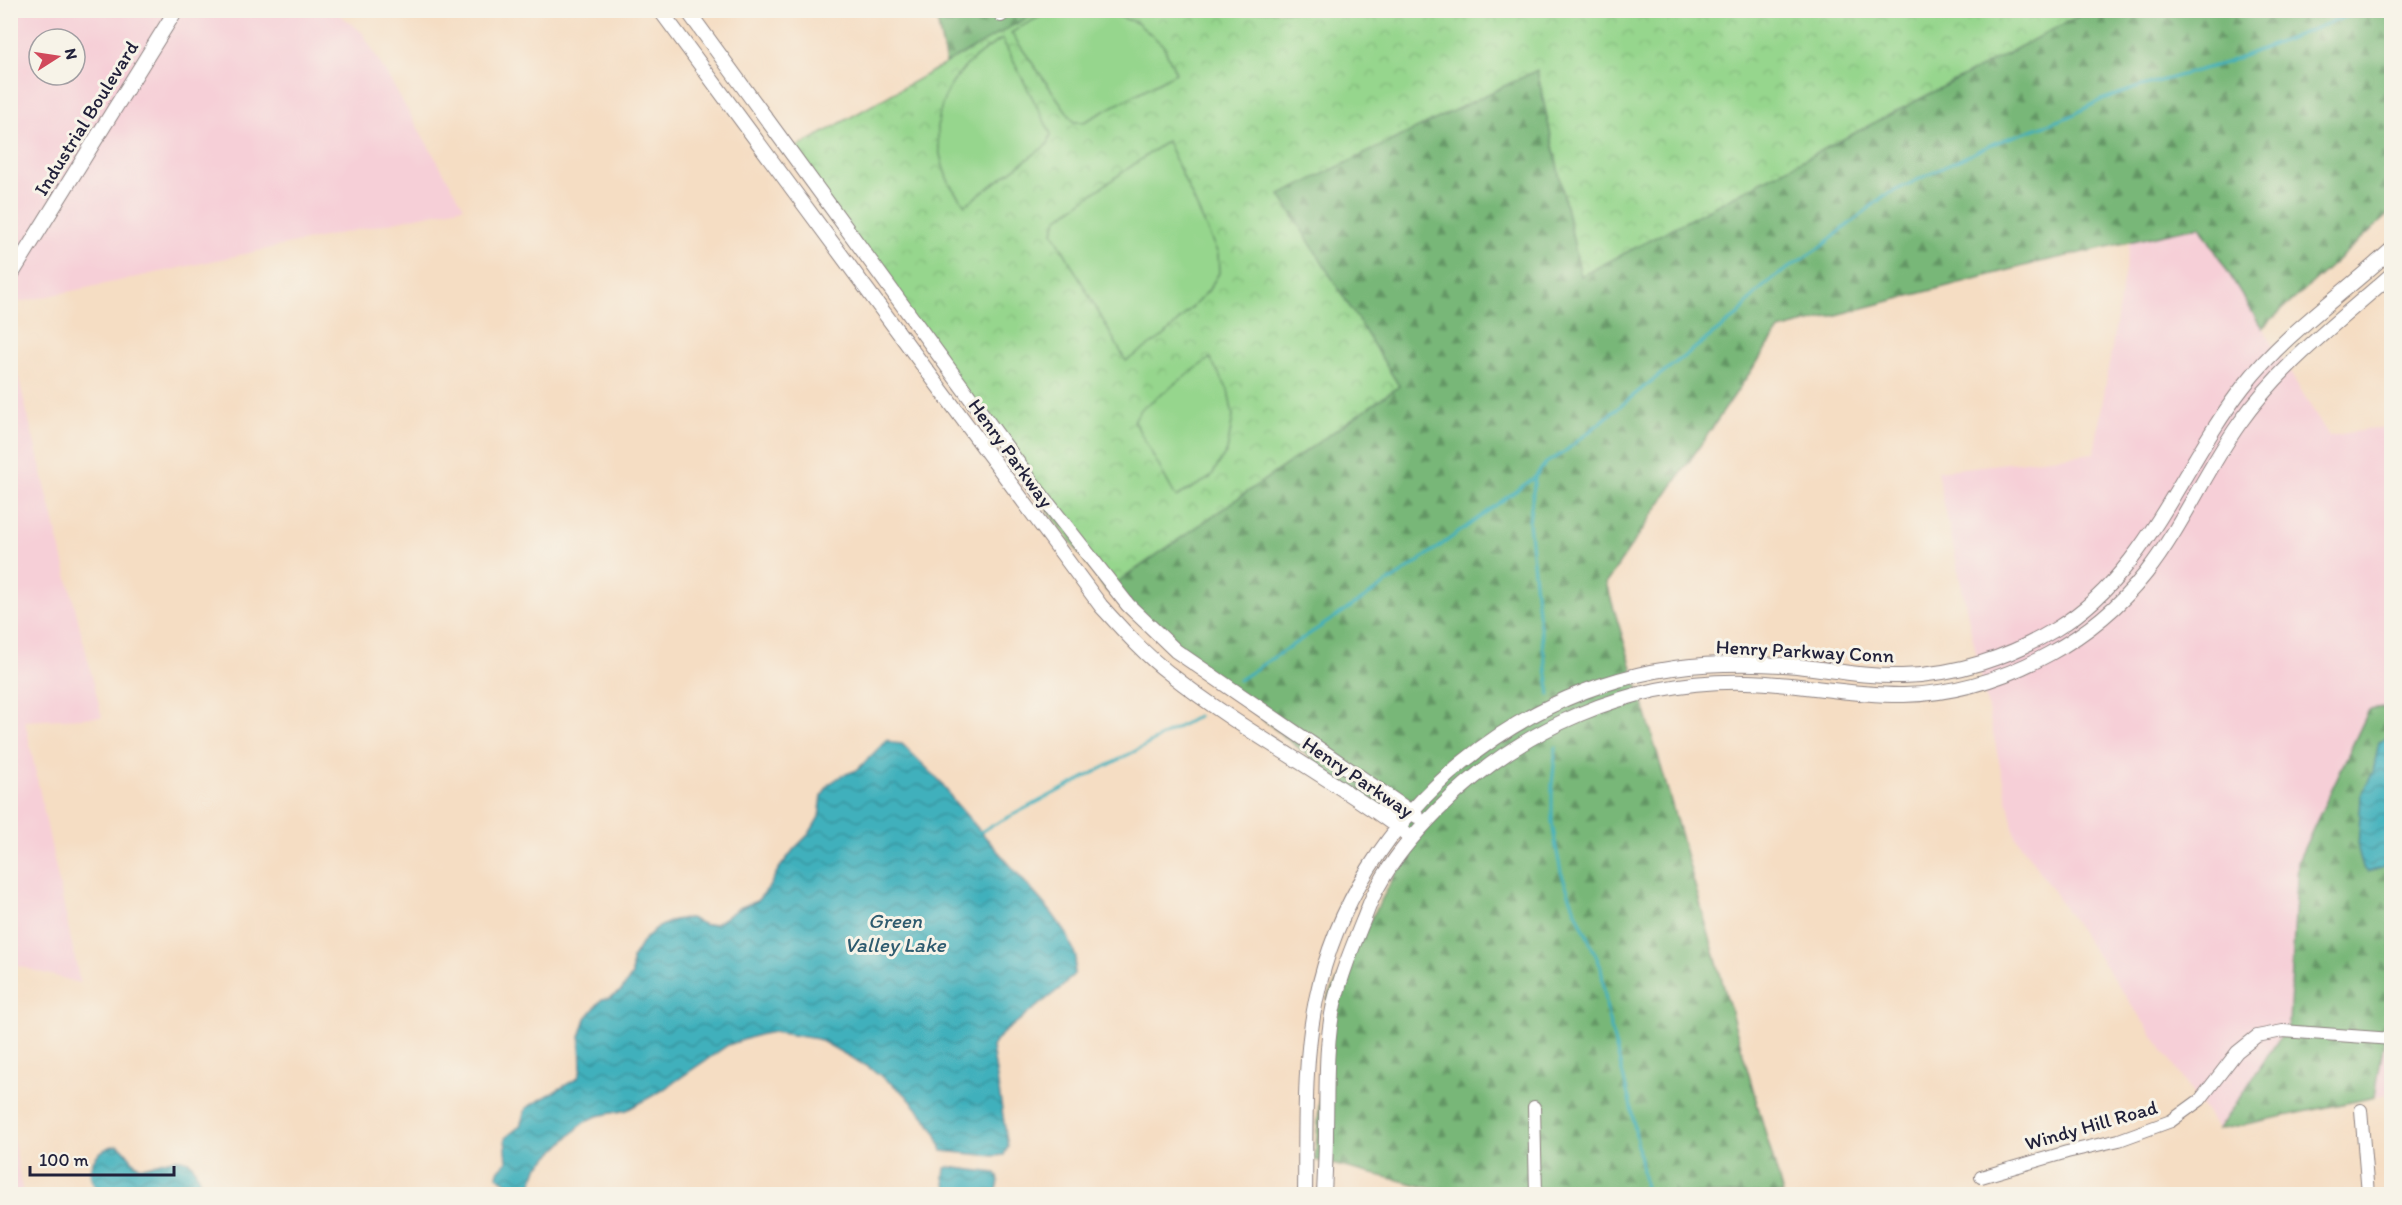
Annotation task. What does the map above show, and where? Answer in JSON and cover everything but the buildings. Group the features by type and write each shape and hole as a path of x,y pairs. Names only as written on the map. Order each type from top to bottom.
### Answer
{"street":[{"name":"Industrial Boulevard","path":"10,277 176,10"},
{"name":"Henry Parkway","path":"660,10 1101,606 1168,672 1210,703 1318,771 1411,837"},
{"name":"Henry Parkway","path":"687,10 1040,492 1128,605 1176,651 1410,811 1425,824"},
{"name":"Henry Parkway Conn","path":"1305,1194 1309,1042 1316,1000 1334,935 1350,902 1397,827 1410,811 1462,762 1488,742 1519,723 1573,696 1624,678 1672,669 1719,664 1792,666 1869,675 1927,674 1994,659 2057,629 2096,599 2119,576 2142,546 2203,446 2246,383 2294,333 2391,249"},
{"name":"Henry Parkway Conn","path":"1324,1194 1326,1083 1334,1007 1345,967 1378,885 1411,837 1480,772 1545,730 1612,702 1646,693 1709,682 1742,681 1906,695 1973,685 2006,674 2048,655 2090,627 2124,598 2148,570 2238,425 2261,395 2304,348 2391,274"},
{"name":"Windy Hill Road","path":"1981,1178 2067,1152 2119,1140 2171,1121 2200,1100 2237,1052 2249,1040 2258,1036 2283,1031 2391,1039"},
{"path":"1534,1107 1536,1194"},
{"path":"2361,1110 2368,1194"}],"shaded area":[{"path":"10,11 335,11 362,32 464,207 11,304"},
{"path":"2200,226 2329,436 2391,426 2391,707 2369,710 2298,861 2289,1024 2218,1130 2015,836 1937,471 2094,453 2130,241"},
{"path":"10,343 102,717 25,721 80,983 11,964"},
{"path":"2391,994 2391,1093 2375,1097"},
{"path":"11,1126 23,1194 11,1194"}],"green space":[{"path":"935,10 1039,11 946,64"},
{"path":"1101,10 1137,23 1163,45 1176,73 1084,122 1074,122 1011,33 1035,19 1054,12"},
{"path":"1039,11 2088,11 1581,276 1537,70 1280,195 1399,386 1106,590 789,152"},
{"path":"2088,11 2391,11 2391,212 2262,328 2200,226 2036,263 1779,330 1606,583 1644,707 1783,1194 1455,1194 1315,1160 1328,998 1413,842 1106,590 1399,386 1279,195 1537,70 1581,276"},
{"path":"1002,39 1051,134 1048,144 965,205 947,178 940,155 939,115 954,80 967,65"},
{"path":"1167,141 1218,254 1219,273 1208,291 1165,335 1126,361 1053,232 1057,219"},
{"path":"1210,358 1228,390 1233,416 1227,451 1210,478 1176,497 1134,421 1140,410"},
{"path":"2391,707 2391,994 2375,1097 2218,1130 2289,1024 2298,861 2369,710"}],"water":[{"path":"2391,737 2391,860 2382,868 2368,872 2363,868 2358,849 2361,796 2373,772 2379,742"},
{"name":"Green Valley Lake","path":"887,740 902,744 941,782 953,800 1051,912 1067,934 1076,957 1074,974 1063,986 1002,1034 992,1047 1008,1147 1004,1155 942,1151 937,1135 928,1121 905,1094 873,1070 818,1039 773,1032 728,1045 661,1091 627,1110 597,1116 583,1123 537,1168 530,1189 524,1194 497,1176 498,1171 507,1162 505,1138 520,1126 526,1108 578,1078 581,1069 580,1037 586,1018 602,999 610,998 621,991 632,975 632,959 643,941 655,929 673,920 690,918 705,925 715,924 739,908 757,901 794,849 809,834 819,817 822,796 828,785 841,776 857,770"},
{"path":"118,1145 142,1167 170,1159 190,1163 206,1194 102,1194 91,1179 92,1164 101,1152"},
{"path":"945,1168 996,1173 999,1181 995,1194 947,1194 944,1177"}],"waterway":[{"path":"1239,680 1404,572 1535,477 1546,463 1563,453 1738,315 1754,295 1772,279 1822,246 1884,196 1992,144 2071,116 2101,100 2225,63 2363,10"},
{"path":"1535,477 1529,522 1538,613 1550,695"},
{"path":"980,832 1198,716"},
{"path":"1556,747 1552,784 1552,822 1561,872 1601,967 1608,1017 1631,1107 1646,1194"},
{"path":"499,1194 509,1185"}]}
